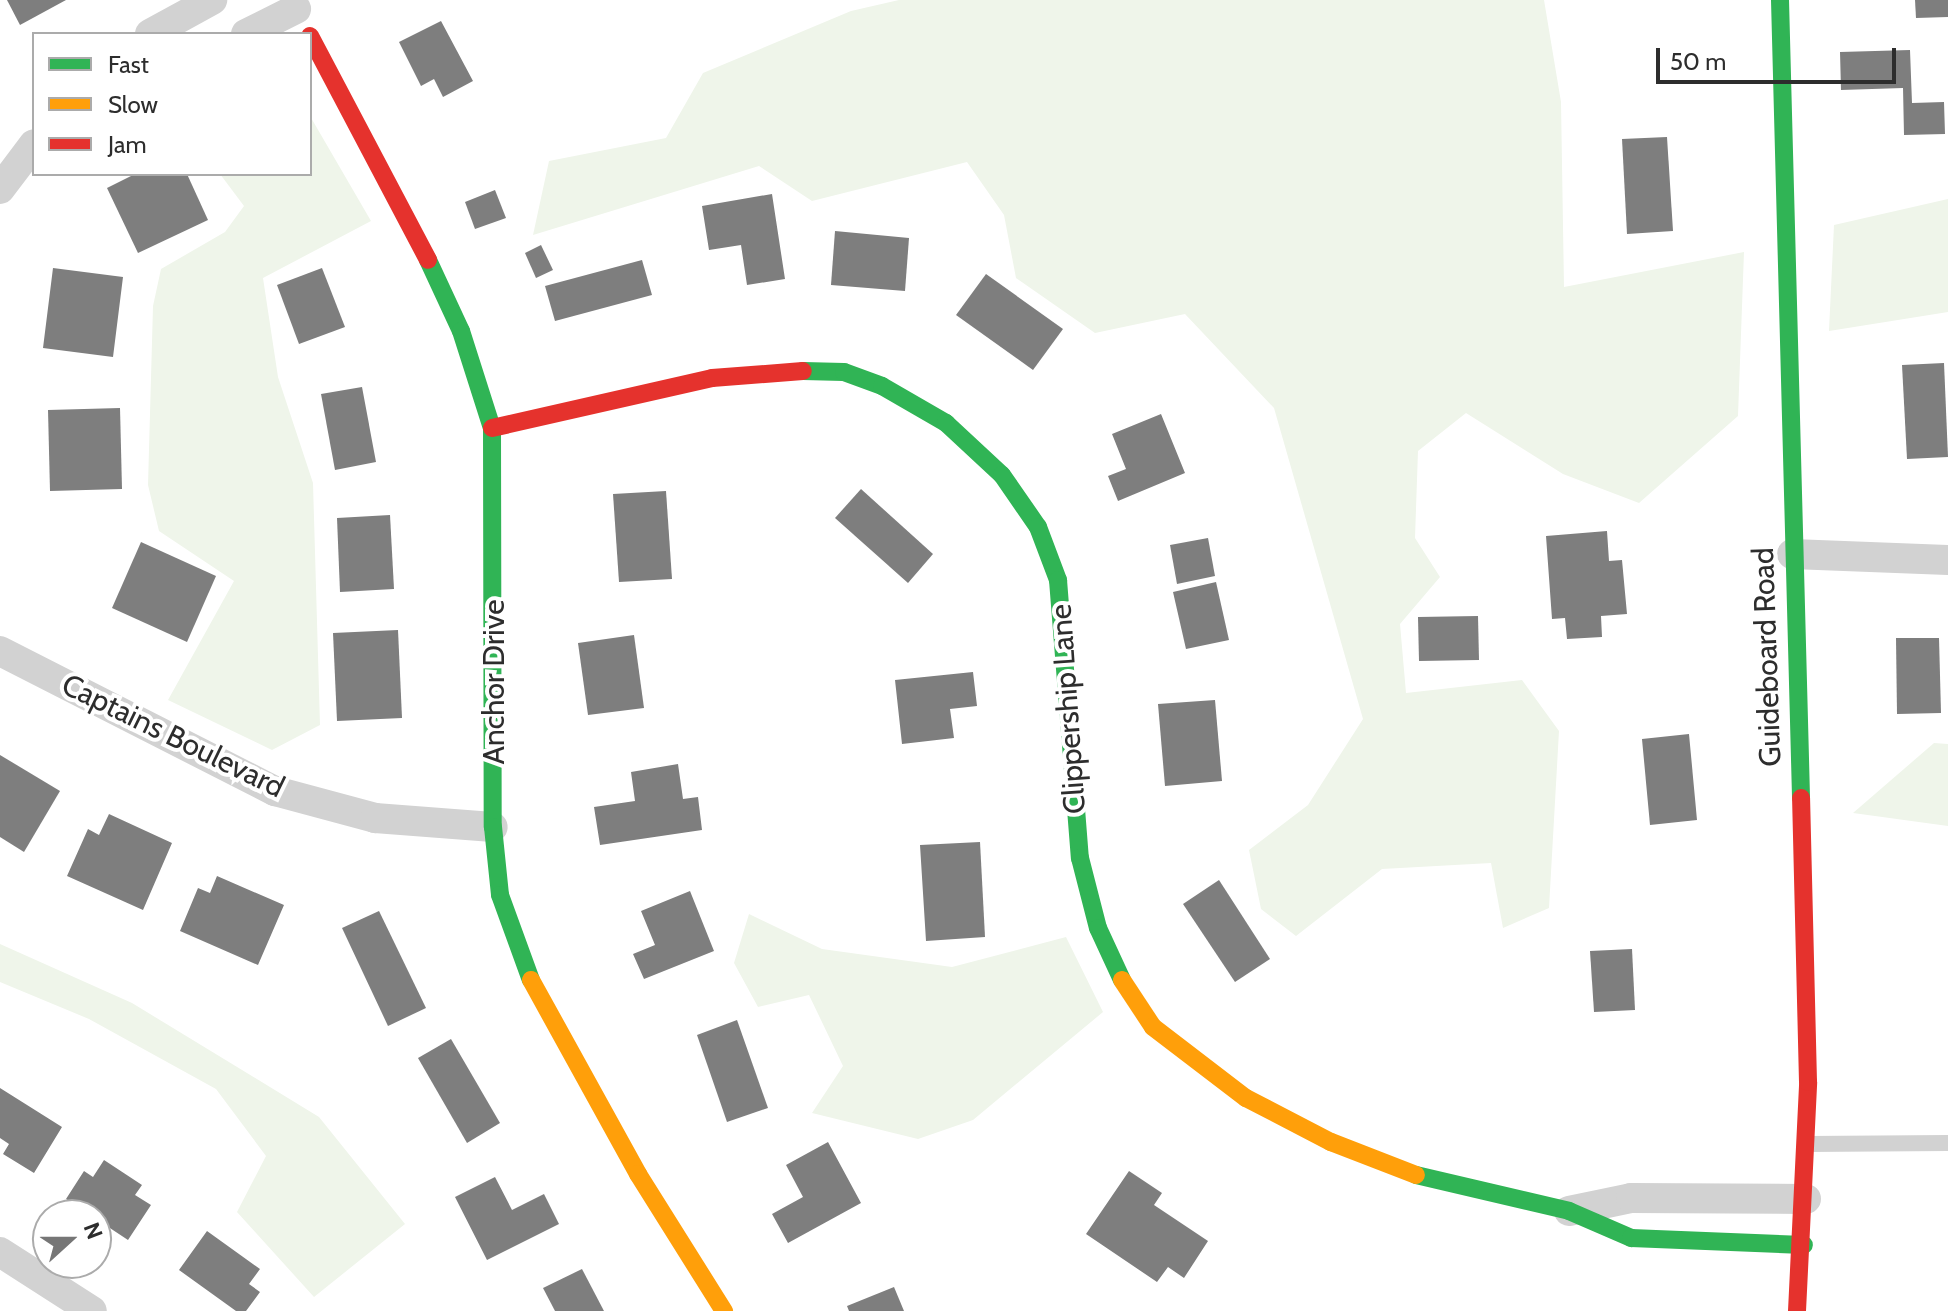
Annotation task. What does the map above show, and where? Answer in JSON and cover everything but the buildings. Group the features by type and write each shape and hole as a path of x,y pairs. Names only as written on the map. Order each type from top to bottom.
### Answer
{"street":[{"path":"154,32 212,0"},
{"name":"Guideboard Road","path":"1780,0 1807,1144 1804,1245 1797,1311"},
{"path":"254,32 302,20"},
{"name":"Anchor Drive","path":"312,39 434,271 461,331 492,428 493,827 500,895 519,958 638,1174 724,1311"},
{"path":"0,189 32,147"},
{"name":"Clippership Lane","path":"492,428 712,378 787,370 844,372 882,386 946,423 1002,475 1038,527 1058,580 1080,858 1098,928 1125,988 1153,1027 1246,1098 1331,1142 1417,1176 1569,1211 1631,1238 1804,1245"},
{"path":"1792,554 1948,560"},
{"name":"Captains Boulevard","path":"0,651 275,791 375,818 493,827"},
{"name":"Clippership Lane","path":"1569,1211 1631,1198 1806,1199"},
{"path":"0,1252 92,1311"}],"lane":[{"path":"1807,1144 1948,1143"}],"shaded area":[{"path":"899,0 1544,0 1561,102 1564,287 1744,252 1738,416 1639,503 1563,474 1466,413 1418,451 1415,538 1440,577 1400,624 1406,693 1522,680 1559,731 1549,908 1503,928 1491,863 1382,869 1296,936 1261,909 1249,850 1308,805 1363,719 1274,408 1185,314 1095,333 1016,278 1004,215 967,162 812,201 759,166 533,235 549,161 666,138 703,73 851,11"},
{"path":"312,119 371,221 263,278 278,377 313,483 320,725 272,750 168,700 234,581 159,531 148,485 153,306 161,269 225,232 244,206 222,176 312,176"},
{"path":"1948,199 1948,312 1829,331 1834,225"},
{"path":"1934,743 1948,744 1948,826 1853,813"},
{"path":"749,914 822,949 952,967 1066,937 1103,1012 973,1120 918,1139 812,1113 843,1066 809,995 758,1007 734,963"},
{"path":"0,944 132,1003 319,1117 405,1224 314,1297 237,1212 266,1156 216,1089 89,1019 0,982"}],"traffic: fast":[{"path":"1780,0 1801,798"},
{"path":"428,260 461,331 492,428 493,827 500,895 531,980"},
{"path":"803,371 844,372 882,386 946,423 1002,475 1038,527 1058,580 1080,858 1098,928 1122,980"},
{"path":"1416,1175 1569,1211 1631,1238 1804,1245"}],"traffic: slow":[{"path":"531,980 638,1174 724,1311"},
{"path":"1122,980 1153,1027 1246,1098 1331,1142 1416,1175"}],"traffic: jam":[{"path":"312,40 428,260"},
{"path":"492,428 712,378 803,371"},
{"path":"1797,1311 1808,1082 1801,798"}]}
